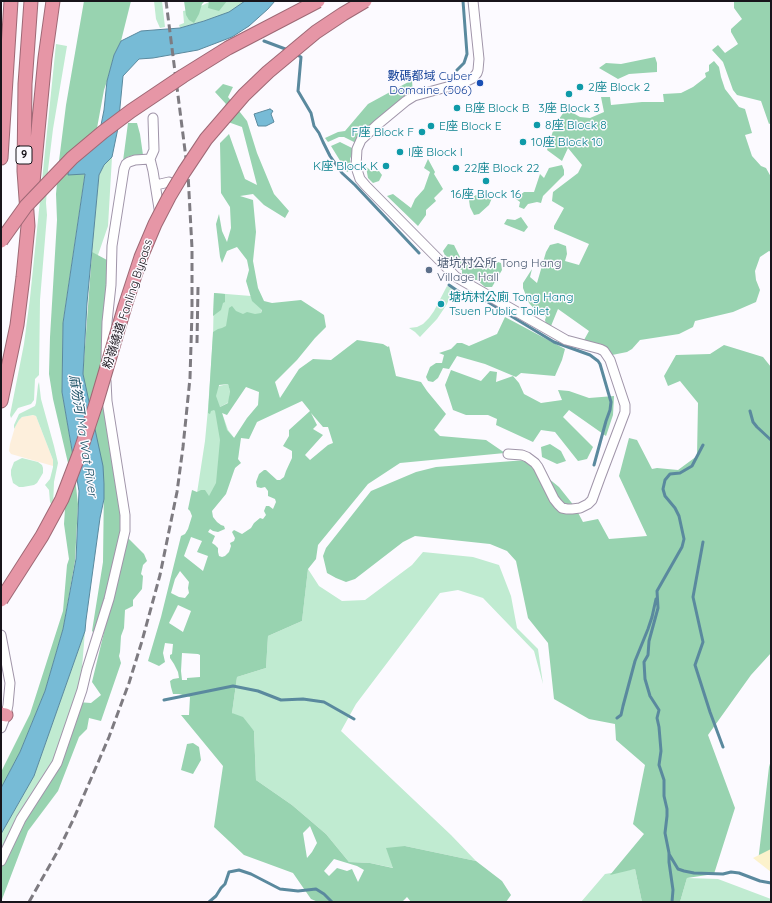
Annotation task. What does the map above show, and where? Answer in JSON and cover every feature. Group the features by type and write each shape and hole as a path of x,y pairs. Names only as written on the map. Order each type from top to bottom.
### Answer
{"highway":[{"name":"9","path":"1,158 12,1"},
{"name":"9","path":"1,401 17,326 28,226 24,171 24,84 31,1"},
{"path":"28,226 45,58 53,1"},
{"path":"45,58 60,1"},
{"path":"1,241 26,206 72,158 103,132 144,102 228,48 318,1"},
{"name":"粉嶺繞道 Fanling Bypass","path":"1,600 42,536 62,499 96,404 141,257 155,224 184,172 206,139 244,95 268,72 316,32 366,1"}],"street":[{"path":"473,1 479,59 477,73 465,82 414,96 406,101 361,140 357,149 356,167 360,179 366,186 456,277 566,340 600,349 608,355 625,408 592,500 588,504 580,508 562,508 554,499 535,463 522,455 508,454"},
{"path":"153,118 154,150 150,159 156,184 160,215 156,233"},
{"path":"1,861 21,819 57,763 82,690 87,669 110,599 124,531 125,515 107,401 107,322 111,285 112,246 126,164 135,160 150,159"},
{"path":"156,184 169,182"},
{"path":"1,634 10,683 8,705 4,714 1,728"}],"shaded area":[{"path":"33,415 36,416 53,460 53,466 11,454 9,451 15,427 19,420 22,417"}],"green space":[{"path":"84,1 131,1 121,41 114,55 104,90 95,139 85,173 63,322 62,392 72,451 78,504 75,561 63,629 45,691 20,752 1,788 1,772 30,714 63,611 67,565 69,559 64,524 68,463 53,399 49,374 57,220 56,194 59,161 66,105"},
{"path":"154,1 162,1 165,27 160,28 156,19"},
{"path":"184,1 205,1 202,4 194,23 189,20 186,15"},
{"path":"209,1 227,1 219,11 208,8"},
{"path":"211,1 245,1 230,12 180,28 179,25 184,23 183,11 195,9"},
{"path":"734,1 771,1 771,123 769,124 761,101 737,95 733,90 723,62 712,50 718,45 725,53 738,44 731,32 731,29 742,19 734,8"},
{"path":"56,44 67,46 53,129 48,170 46,203 47,215 40,300 39,375 35,379 34,400 31,404 18,408 11,418 10,415 24,344 30,298"},
{"path":"655,57 657,72 629,74 618,79 599,68 606,63 621,64"},
{"path":"714,61 719,67 725,89 739,107 745,109 752,133 745,135 752,156 761,166 766,168 771,177 771,252 769,251 760,257 755,271 756,280 760,290 756,302 733,312 695,321 693,327 679,334 640,340 627,352 612,355 584,340 589,331 558,309 551,326 546,324 546,317 541,310 538,313 529,303 523,288 523,283 532,269 530,277 537,283 546,252 550,245 558,243 566,246 567,254 565,261 579,265 589,244 554,229 554,226 564,208 552,201 553,192 578,173 582,165 568,148 562,161 547,150 553,131 548,127 551,123 559,119 566,109 580,117 590,118 604,112 601,97 610,97 611,105 642,102 664,102 663,94 681,93 693,87 706,77 705,73 709,71 709,65"},
{"path":"412,80 413,94 356,143 344,137 339,137 328,142 325,138 338,132 345,131 368,104"},
{"path":"223,84 233,87 228,97 247,121 257,153 274,194 289,211 285,218 264,205 253,194 240,196 253,200 256,232 253,261 258,288 264,301 272,303 301,300 324,315 326,327 275,382 280,398 299,369 313,359 331,360 357,340 383,344 388,347 389,346 396,376 421,382 446,414 434,430 440,436 486,440 505,453 400,463 368,484 318,545 316,559 308,569 302,621 268,636 266,668 237,677 232,713 243,717 254,731 256,780 292,805 326,834 349,862 370,863 393,868 386,848 405,846 476,861 502,881 511,895 506,902 411,902 407,897 402,902 318,902 311,899 293,873 244,855 214,827 223,766 181,715 189,715 190,697 173,694 170,681 179,678 178,672 170,658 173,644 165,643 163,653 165,662 159,666 148,661 161,617 181,536 185,534 188,529 192,516 188,509 192,490 197,492 205,490 209,496 216,483 220,440 215,411 211,411 210,414 208,413 213,332 226,326 229,308 232,306 236,311 243,314 247,312 255,314 261,313 262,310 252,301 246,281 249,270 247,260 237,247 227,251 222,263 220,257 216,224 219,214 222,231 227,242 231,228 230,207 221,193 220,143 229,134 245,179 257,185 242,127 217,118 226,104 215,92","holes":["228,384 230,391 228,403 220,407 216,396 219,385","246,387 259,392 258,405 247,418 234,438 227,430 222,413 227,415","302,401 310,411 289,430 289,436 283,446 292,451 292,458 284,477 277,480 266,470 259,474 256,482 257,487 265,487 268,491 268,496 275,499 276,502 273,509 266,506 264,511 266,515 263,519 260,518 251,528 242,534 234,530 232,532 235,538 234,541 230,543 231,546 229,552 222,557 219,556 218,548 212,543 215,536 208,532 210,529 218,532 225,529 224,526 217,522 213,517 212,511 226,494 235,468 241,463 238,459 241,438 249,439 257,422","311,413 323,427 328,427 333,443 328,445 310,460 305,455 323,435 313,429 317,425","191,537 202,541 197,552 208,556 203,571 184,556","180,571 189,582 189,593 185,598 171,593 175,579","178,605 191,611 183,632 169,623","182,653 200,655 200,677 182,680","310,826 317,843 307,858 303,833","334,859 357,866 364,870 358,882 352,869 347,871 337,868 329,876 324,871"]},
{"path":"128,123 137,123 143,155 127,157 123,161"},
{"path":"340,142 354,149 350,159 352,169 347,172 331,146"},
{"path":"112,157 108,226 98,255 91,256 99,175 104,165"},
{"path":"428,159 435,172 434,174 443,189 434,198 436,201 426,210 426,215 418,226 387,196 393,194 411,208 415,199 424,189 430,172 424,168"},
{"path":"562,165 564,175 543,196 541,203 537,202 528,204 524,209 519,207 520,202 512,196 516,194 519,196 524,192 534,192 540,174 544,178 549,168"},
{"path":"366,167 372,171 379,171 382,175 379,181 373,183 368,178"},
{"path":"483,194 492,198 489,205 479,214 474,215 470,207 469,200 476,195"},
{"path":"521,217 528,227 524,232 504,224 507,219 515,220"},
{"path":"448,244 454,245 461,259 468,261 479,259 487,262 492,260 501,263 502,270 492,287 485,287 477,280 469,280 462,276 462,270 454,267 448,262 443,251"},
{"path":"92,252 107,260 106,374 125,515 97,636 92,631 103,562 104,484 83,374"},
{"path":"447,286 453,289 447,304 437,319 420,337 409,328 417,327 423,324 429,318"},
{"path":"214,293 251,296 253,301 262,309 259,319 218,334 219,386 228,384 230,390 229,402 220,407 228,430 239,444 238,459 235,468 214,502 197,493 208,409 213,336"},
{"path":"214,293 225,294 225,302 223,303 221,310 213,316"},
{"path":"505,317 565,349 555,376 521,373 516,377 485,364 457,356 449,369 443,368 438,378 433,382 428,381 426,377 430,367 436,363 442,363 444,355 439,353 451,349 457,343 462,343 469,346 497,334"},
{"path":"724,345 763,357 771,367 771,653 751,675 708,735 735,808 714,874 687,878 680,902 642,902 635,869 610,875 644,834 633,824 645,765 616,740 615,724 589,719 554,699 548,643 528,618 516,561 507,551 490,544 415,536 403,542 355,579 346,582 327,573 323,556 326,548 371,491 416,472 436,467 526,460 559,487 575,507 583,522 598,519 609,539 647,536 619,476 629,438 637,440 652,469 678,470 697,456 698,403 680,381 668,386 664,376 676,355 710,354"},
{"path":"451,370 481,381 490,371 497,372 496,382 513,376 519,383 524,394 541,403 562,400 558,390 569,391 589,398 614,396 613,415 606,436 569,410 563,417 593,447 587,459 578,461 555,432 541,430 533,442 496,425 497,419 488,415 466,415 453,410 445,385"},
{"path":"39,382 41,399 58,463 54,482 53,507 50,502 49,490 45,485 50,479 53,460 36,416 33,415 22,417 14,429 14,425 19,414 35,406"},
{"path":"550,444 561,451 566,461 557,464 542,457 541,447"},
{"path":"22,458 38,462 42,465 43,473 34,485 19,487 13,483 11,470 14,462"},
{"path":"127,537 144,554 147,561 143,565 141,574 143,576 142,589 133,600 133,606 125,610 124,628 121,636 119,656 121,663 101,721 89,718 87,729 79,737 58,791 28,831 1,902 1,858 54,762 77,702 91,703 101,695 92,682"},
{"path":"423,552 473,557 499,565 511,596 517,628 538,649 543,684 534,651 483,598 458,590 440,593 356,704 341,731 451,835 476,861 405,846 394,868 370,863 349,862 326,834 292,805 256,780 254,731 232,713 237,677 266,668 268,636 302,621 308,569 319,586 342,601 365,600 412,565"},
{"path":"85,631 80,692 54,762 1,858 1,834 34,776"},
{"path":"193,743 199,747 201,760 193,774 181,770 187,744"},
{"path":"771,760 771,853 758,862 769,767"},
{"path":"635,869 642,902 581,902 605,874"},
{"path":"687,878 718,879 771,899 771,902 680,902"}],"sand":[{"path":"771,849 771,872 753,858"}],"water":[{"name":"麻笏河 Ma Wat River","path":"245,1 275,1 249,26 232,37 198,50 139,59 123,76 118,128 112,157 104,165 99,175 87,303 83,374 103,466 104,499 100,518 85,631 34,776 1,834 1,788 20,752 45,691 63,629 76,559 79,491 62,392 63,323 85,174 68,175 69,156 99,135 104,110 107,81 114,55 121,41 141,31 180,28 204,21 229,12"},
{"path":"270,109 273,111 271,114 274,122 266,126 258,126 254,114"}],"waterway":[{"path":"457,70 464,63 467,54 463,1"},
{"path":"264,41 288,50"},
{"path":"295,54 301,57 298,91 311,113 314,126 330,156 342,173 419,253"},
{"path":"449,285 465,296 478,296 554,342 590,355 598,361 611,402 594,465"},
{"path":"750,411 753,422 771,440"},
{"path":"672,902 673,890 665,833 667,809 664,796 664,780 659,765 661,751 657,718 659,710 650,696 645,679 644,662 648,655 649,641 658,608 657,591 682,547 684,539 679,516 675,508 665,496 663,489 665,480 670,474 680,473 692,466 703,445"},
{"path":"703,542 693,597 703,642 695,665 723,747"},
{"path":"617,718 621,715 635,661 648,629 656,599"},
{"path":"164,700 233,686 258,691 281,700 303,699 324,702 354,719"},
{"path":"669,854 678,869 684,871 694,873 739,873 760,881 771,883"},
{"path":"209,902 216,896 225,884 229,872 239,870 251,874 280,889 298,891 316,889 332,902"}],"railway":[{"path":"29,902 60,847 74,818 109,737 129,683 160,575 177,492 190,378 192,248 188,174 166,1"},
{"path":"197,343 198,287"}],"place":[{"name":"數碼都域 Cyber Domaine (506)","path":"480,83"},
{"name":"2座 Block 2","path":"580,87"},
{"name":"3座 Block 3","path":"569,94"},
{"name":"B座 Block B","path":"457,108"},
{"name":"8座 Block 8","path":"537,125"},
{"name":"E座 Block E","path":"431,126"},
{"name":"F座 Block F","path":"422,132"},
{"name":"10座 Block 10","path":"523,142"},
{"name":"I座 Block I","path":"400,152"},
{"name":"K座 Block K","path":"386,166"},
{"name":"22座 Block 22","path":"456,168"},
{"name":"16座 Block 16","path":"486,181"},
{"name":"塘坑村公所 Tong Hang Village Hall","path":"429,270"},
{"name":"塘坑村公廁 Tong Hang Tsuen Public Toilet","path":"441,304"}]}
